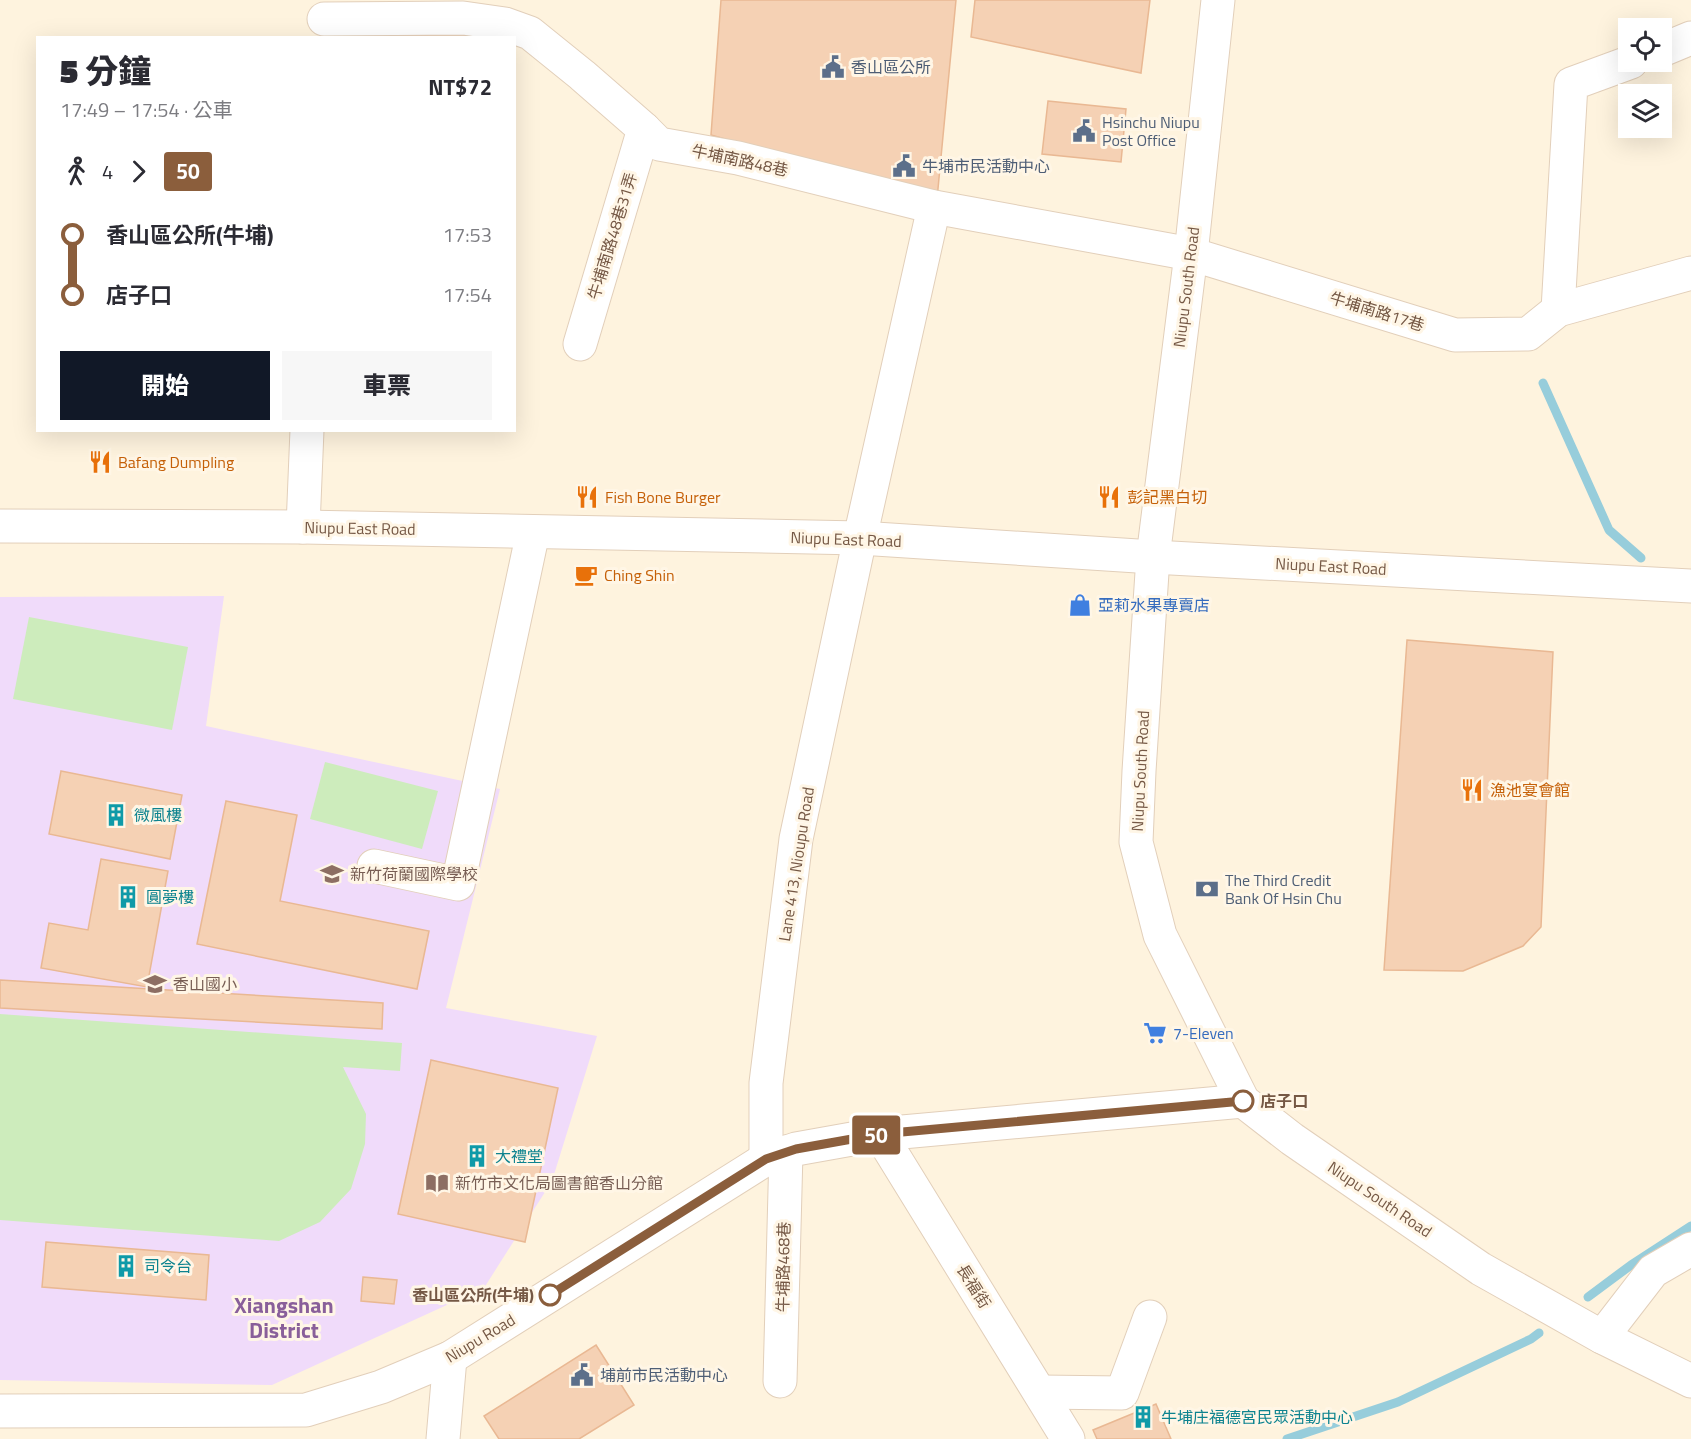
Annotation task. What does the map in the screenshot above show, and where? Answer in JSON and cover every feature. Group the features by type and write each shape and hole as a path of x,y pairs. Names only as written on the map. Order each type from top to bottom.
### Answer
{"street":[{"name":"Niupu South Road","path":"1218,0 1191,254 1153,556 1136,842 1160,935 1243,1101 1292,1139 1481,1269 1602,1337 1691,1381"},
{"name":"牛埔南路48巷","path":"323,19 464,18 505,24 530,33 659,144 738,158 934,207 1191,254"},
{"path":"1672,46 1691,39"},
{"path":"1618,66 1571,84 1558,310 1691,273"},
{"name":"牛埔南路48巷31弄","path":"580,344 644,129"},
{"name":"Lane 413, Nioupu Road","path":"776,1155 766,1083 796,839 934,207"},
{"name":"牛埔南路17巷","path":"1191,254 1455,335 1528,334 1558,310"},
{"path":"303,527 307,432"},
{"name":"Niupu East Road","path":"0,526 303,527 860,538 1691,586"},
{"path":"374,866 458,884 533,532"},
{"name":"Niupu Road","path":"0,1412 306,1410 381,1387 450,1358 776,1155 796,1149 880,1134 1243,1101"},
{"name":"長福街","path":"880,1134 1068,1439"},
{"name":"牛埔路468巷","path":"776,1155 780,1382"},
{"path":"1602,1337 1653,1271 1691,1249"},
{"path":"1040,1392 1122,1393 1150,1317"},
{"path":"443,1439 450,1358"}],"shaded area":[{"name":"香山國小","path":"224,596 206,726 500,789 446,1008 597,1036 552,1181 484,1288 272,1385 0,1380 0,597"}],"green space":[{"path":"29,617 188,647 172,730 13,699"},
{"path":"325,762 438,791 422,849 310,819"},
{"path":"0,1014 402,1043 400,1071 343,1067 366,1114 365,1144 351,1189 320,1222 279,1241 0,1220"}],"building":[{"name":"香山區公所","path":"721,0 956,0 937,199 711,135"},
{"path":"975,0 1150,0 1141,73 971,37"},
{"path":"345,22 480,36 344,36"},
{"name":"Hsinchu Niupu Post Office","path":"1048,101 1126,109 1121,162 1042,154"},
{"name":"漁池宴會館","path":"1407,640 1553,652 1541,927 1523,946 1463,971 1384,970"},
{"name":"微風樓","path":"61,771 182,795 170,859 49,834"},
{"path":"226,801 297,815 280,901 429,931 417,989 197,944"},
{"name":"圓夢樓","path":"101,859 168,871 147,987 41,968 49,923 88,930"},
{"path":"0,980 383,1003 382,1029 0,1008"},
{"name":"大禮堂","path":"431,1060 558,1088 525,1242 398,1214"},
{"name":"司令台","path":"46,1242 209,1255 206,1300 42,1287"},
{"path":"363,1277 397,1280 394,1304 361,1301"},
{"name":"埔前市民活動中心","path":"596,1345 634,1405 579,1439 499,1439 484,1416"},
{"name":"牛埔庄福德宮民眾活動中心","path":"1156,1404 1171,1439 1097,1439 1093,1430"}],"waterway":[{"path":"1543,383 1609,530 1641,558"},
{"path":"1588,1297 1631,1265 1691,1226"},
{"path":"1287,1439 1398,1402 1531,1339 1539,1333"}],"bus line":[{"name":"50","path":"550,1295 766,1159 796,1149 880,1134 1243,1101"}],"place":[{"name":"香山區公所","path":"833,67"},
{"name":"Hsinchu Niupu Post Office","path":"1084,131"},
{"name":"牛埔市民活動中心","path":"904,166"},
{"name":"Bafang Dumpling","path":"100,462"},
{"name":"Fish Bone Burger","path":"587,497"},
{"name":"彭記黑白切","path":"1109,497"},
{"name":"Ching Shin","path":"586,575"},
{"name":"亞莉水果專賣店","path":"1080,605"},
{"name":"漁池宴會館","path":"1472,790"},
{"name":"微風樓","path":"116,815"},
{"name":"新竹荷蘭國際學校","path":"332,874"},
{"name":"The Third Credit Bank Of Hsin Chu","path":"1207,889"},
{"name":"圓夢樓","path":"128,897"},
{"name":"香山國小","path":"155,984"},
{"name":"7-Eleven","path":"1155,1033"},
{"name":"店子口","path":"1243,1101"},
{"name":"大禮堂","path":"477,1156"},
{"name":"新竹市文化局圖書館香山分館","path":"437,1183"},
{"name":"司令台","path":"126,1266"},
{"name":"香山區公所(牛埔)","path":"550,1295"},
{"name":"埔前市民活動中心","path":"582,1375"},
{"name":"牛埔庄福德宮民眾活動中心","path":"1143,1417"}],"district":[{"name":"Xiangshan District","path":"284,1318"}]}
